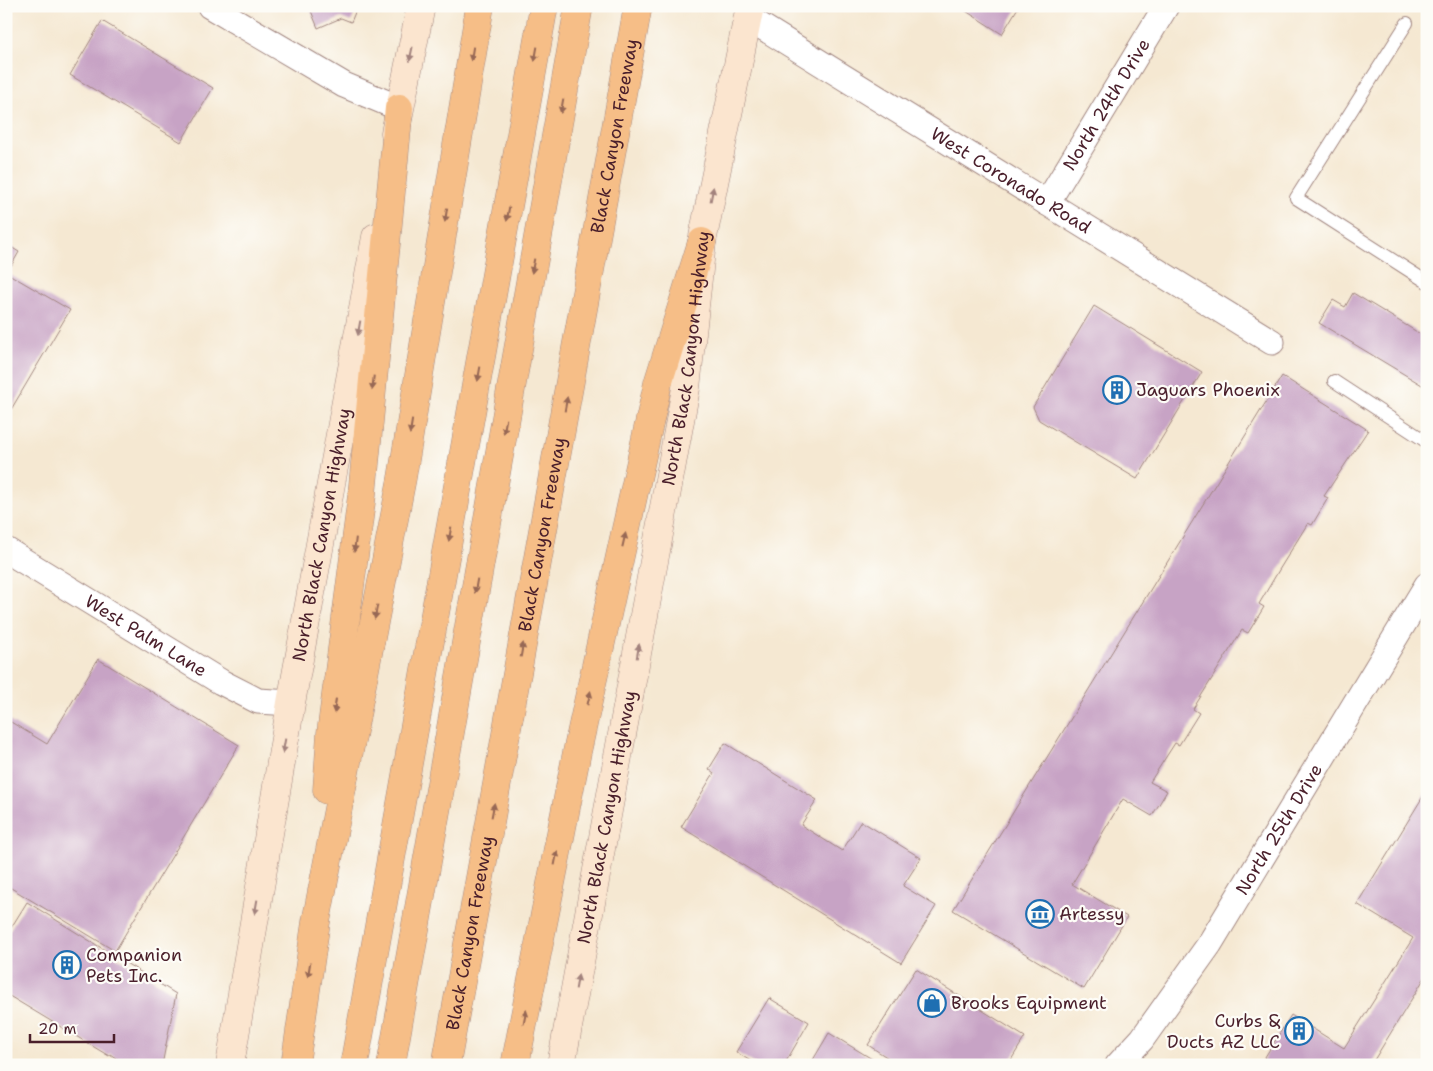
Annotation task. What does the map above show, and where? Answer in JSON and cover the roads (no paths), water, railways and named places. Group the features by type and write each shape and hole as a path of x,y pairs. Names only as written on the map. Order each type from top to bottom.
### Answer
{"highway":[{"path":"295,1065 316,922 402,478 480,6"},
{"path":"354,1065 544,6"},
{"path":"391,1065 580,6"},
{"name":"Black Canyon Freeway","path":"446,1065 638,6"},
{"path":"316,922 331,734 362,494 400,108"},
{"path":"515,1065 577,752 658,383 702,242"}],"main road":[{"name":"North Black Canyon Highway","path":"230,1065 291,703 400,108 421,6"},
{"name":"North Black Canyon Highway","path":"562,1065 686,388 702,242 749,12"}],"street":[{"path":"210,6 344,85 400,108"},
{"name":"North 24th Drive","path":"1047,203 1166,6"},
{"name":"West Coronado Road","path":"749,12 1047,203 1272,342"},
{"name":"West Palm Lane","path":"6,550 221,682 258,700 291,703"},
{"name":"North 25th Drive","path":"1118,1065 1142,1040 1209,944 1427,585"}],"lane":[{"path":"1407,23 1296,198 1427,282"},
{"path":"1334,381 1427,442"}],"place":[{"name":"Jaguars Phoenix","path":"1117,390"},
{"name":"Artessy","path":"1040,914"},
{"name":"Companion Pets Inc.","path":"67,965"},
{"name":"Brooks Equipment","path":"932,1003"},
{"name":"Curbs & Ducts AZ LLC","path":"1299,1031"}]}
